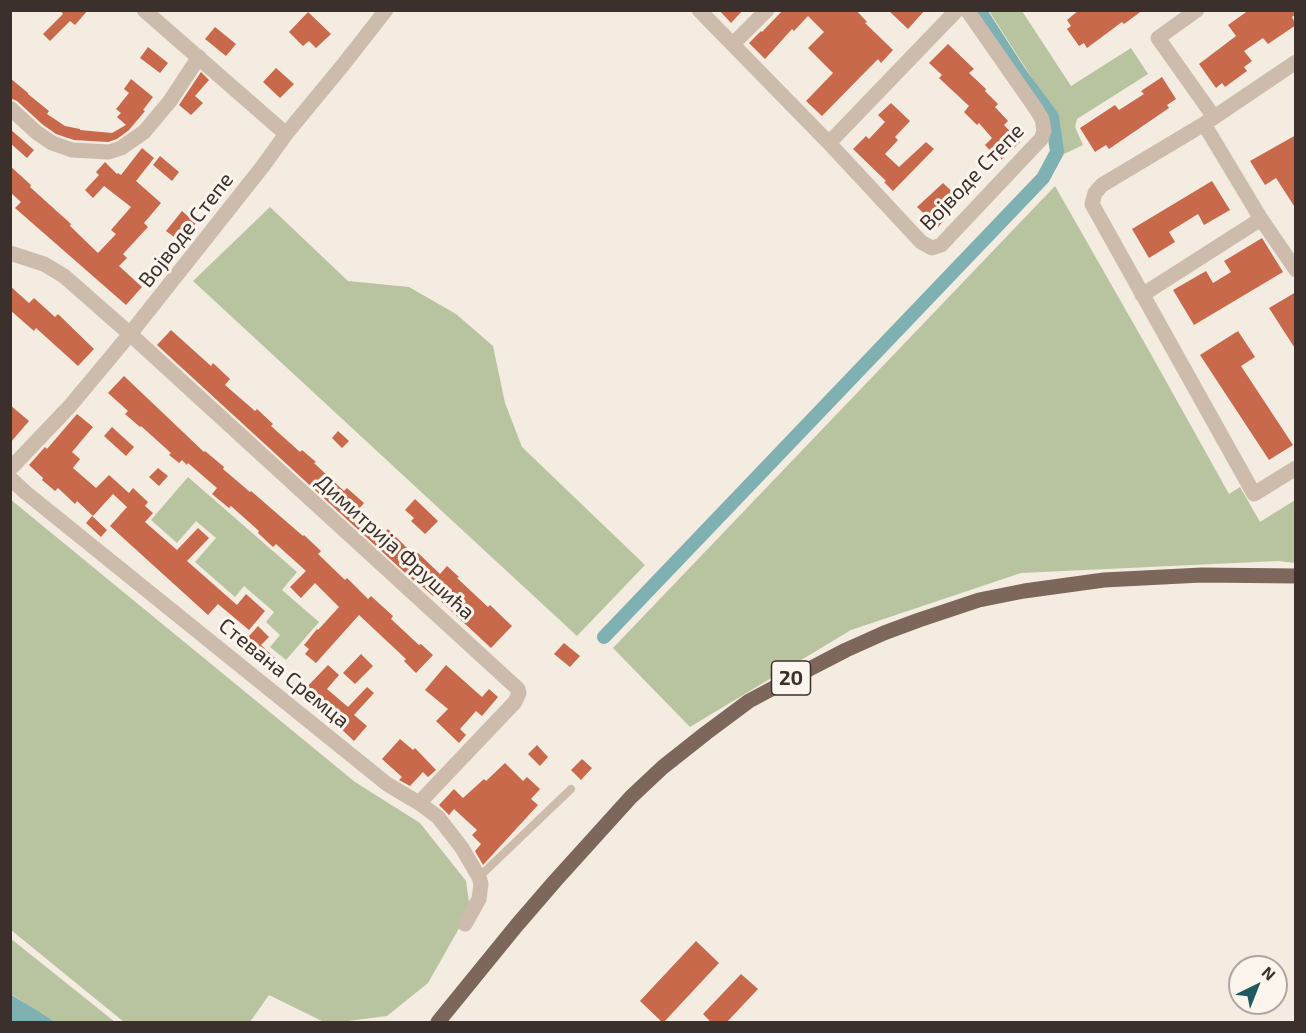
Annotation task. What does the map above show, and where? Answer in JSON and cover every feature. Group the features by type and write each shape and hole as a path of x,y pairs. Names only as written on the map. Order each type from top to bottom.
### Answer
{"main road":[{"name":"20","path":"438,1023 517,925 585,847 631,797 663,767 749,701 846,650 919,620 979,600 1024,591 1104,580 1202,575 1296,576"}],"street":[{"path":"144,10 286,134"},
{"name":"Војводе Степе","path":"10,469 70,406 130,334 386,10"},
{"name":"Војводе Степе","path":"699,10 829,143 921,242 932,248 941,245 1041,140 1044,131 1042,118 967,10"},
{"path":"734,44 767,10"},
{"path":"829,143 957,10"},
{"path":"1197,10 1158,38 1209,121 1261,219 1296,270"},
{"path":"10,108 52,143 72,150 109,152 121,148 144,132 170,101 199,57"},
{"path":"1296,62 1209,121 1098,188 1092,204 1254,494 1296,468"},
{"path":"1142,295 1261,219"},
{"path":"10,253 44,264 64,276 130,334"},
{"name":"Димитрија Фрушића","path":"130,334 518,689 519,693 515,702 419,803"},
{"name":"Стевана Сремца","path":"10,478 387,784 438,817 462,848 479,877"},
{"path":"465,924 481,890 479,877"}],"lane":[{"path":"479,877 571,789"}],"green space":[{"path":"989,11 1022,11 1071,86 1131,48 1148,74 1077,119 1075,127 1083,145 1062,155 1059,120"},
{"path":"1055,186 1229,494 1240,487 1260,522 1295,500 1295,563 1278,561 1021,573 851,630 690,727 613,648"},
{"path":"270,207 348,281 409,287 456,314 493,346 505,403 522,447 645,565 577,636 193,281"},
{"path":"188,477 297,572 282,590 319,622 286,660 270,647 280,635 266,622 274,612 244,586 235,597 195,562 216,538 196,521 177,543 151,520"},
{"path":"10,499 355,782 420,823 466,881 470,909 428,983 387,1016 324,1022 269,995 250,1022 124,1022 11,930"},
{"path":"10,938 115,1022 55,1022 11,994"}],"water":[{"path":"10,994 35,1009 55,1022 11,1022"}],"building":[{"path":"60,10 88,10 75,25 70,21 50,41 43,34 63,14"},
{"path":"719,10 743,10 731,23"},
{"path":"783,10 856,10 867,22 865,23 893,50 881,63 878,59 822,116 806,101 833,73 808,48 824,32 808,16 794,31 792,29 765,59 749,43"},
{"path":"888,10 925,10 908,29"},
{"path":"1079,10 1143,10 1124,24 1122,22 1087,48 1084,43 1079,46 1067,29 1071,26 1067,20"},
{"path":"1249,10 1296,10 1296,14 1292,17 1296,25 1268,44 1263,38 1244,51 1252,61 1244,67 1247,71 1225,87 1222,83 1216,88 1199,64 1236,36 1228,25"},
{"path":"308,12 331,34 316,48 309,41 303,46 289,32"},
{"path":"215,27 236,44 226,56 205,39"},
{"path":"948,44 974,69 969,73 998,104 995,107 1008,121 1004,125 1020,142 1000,161 985,145 992,138 979,123 977,125 964,112 969,106 939,78 942,75 929,63"},
{"path":"148,47 168,63 160,73 140,58"},
{"path":"276,68 294,84 280,98 263,82"},
{"path":"201,72 209,80 195,96 203,103 191,115 179,105"},
{"path":"1162,77 1176,99 1167,105 1169,108 1109,149 1106,145 1095,152 1080,128 1115,105 1119,110 1144,94 1141,91"},
{"path":"10,78 49,111 47,114 65,126 80,130 112,133 126,125 117,117 121,113 116,109 129,93 124,89 131,79 153,97 129,130 117,139 108,142 74,140 56,134 17,101 10,98"},
{"path":"891,103 910,121 895,137 898,140 885,154 899,167 926,142 934,149 893,191 884,182 886,181 853,149 866,136 869,139 885,122 878,115"},
{"path":"10,129 34,150 27,158 10,143"},
{"path":"1296,135 1296,209 1276,178 1265,185 1250,161"},
{"path":"142,148 154,158 136,181 161,203 144,223 148,227 123,254 127,258 119,266 142,287 126,305 15,208 21,202 10,192 10,166 98,253 116,234 111,230 131,207 104,186 93,198 85,190 99,175 96,172 105,162 121,175"},
{"path":"160,156 179,172 172,181 153,165"},
{"path":"1212,181 1230,210 1204,225 1198,214 1169,232 1175,242 1149,258 1132,229"},
{"path":"943,183 960,199 946,213 949,215 938,227 917,207"},
{"path":"182,211 196,223 181,242 166,231"},
{"path":"1262,238 1283,272 1194,325 1173,290 1206,271 1213,283 1231,272 1224,261"},
{"path":"10,286 29,303 34,298 55,317 58,314 94,349 78,366 36,328 34,331 10,310"},
{"path":"1296,292 1296,350 1269,308"},
{"path":"171,330 211,366 213,363 230,379 225,385 255,411 257,409 273,424 271,426 300,452 302,450 316,462 314,463 344,491 347,488 364,503 359,509 384,533 388,529 411,552 414,549 440,574 447,566 488,607 490,605 512,626 491,648 434,595 414,581 157,345"},
{"path":"1238,331 1255,357 1241,366 1293,445 1269,460 1200,355"},
{"path":"124,376 204,452 224,467 223,469 304,535 321,551 318,554 345,580 347,578 368,599 371,596 393,616 391,619 433,655 416,673 404,661 406,659 359,615 316,663 305,654 309,649 304,645 339,607 315,583 301,598 290,587 306,571 276,544 273,547 231,506 229,508 212,494 217,488 188,463 187,465 182,460 179,463 169,455 171,453 125,414 128,411 108,393"},
{"path":"10,405 29,421 10,443"},
{"path":"77,414 93,427 72,452 80,459 73,468 96,488 109,475 129,493 133,488 148,502 145,506 153,513 145,522 177,550 198,528 209,538 187,561 237,605 246,594 265,611 249,630 218,604 208,615 110,526 127,507 113,494 93,516 77,501 75,504 58,488 55,491 29,465 45,447 47,449"},
{"path":"112,427 134,447 126,456 104,436"},
{"path":"338,431 349,441 342,448 332,438"},
{"path":"158,468 168,476 159,486 149,477"},
{"path":"415,499 438,521 425,534 411,521 414,518 405,510"},
{"path":"92,516 107,530 101,537 86,523"},
{"path":"258,626 269,637 261,645 278,661 268,672 242,644"},
{"path":"564,643 580,656 570,667 554,654"},
{"path":"361,654 373,666 355,684 343,673"},
{"path":"328,665 339,675 327,689 348,707 367,687 374,693 354,715 367,726 354,741 302,692"},
{"path":"446,665 482,697 489,689 498,697 482,716 476,711 460,729 466,735 459,743 436,721 448,709 425,690"},
{"path":"400,739 413,750 415,748 436,770 428,777 423,772 410,786 399,780 402,777 382,759"},
{"path":"537,745 548,757 540,766 528,754"},
{"path":"582,759 592,768 581,780 571,770"},
{"path":"505,763 523,781 527,777 540,789 531,799 538,805 483,865 475,851 481,844 472,835 477,830 454,809 449,815 439,805 454,789 463,798"},
{"path":"696,941 719,963 663,1023 640,1001"},
{"path":"741,974 758,989 726,1023 712,1023 703,1014"}],"waterway":[{"path":"604,637 1043,178 1057,152 1052,117 1021,75 979,10"}]}
